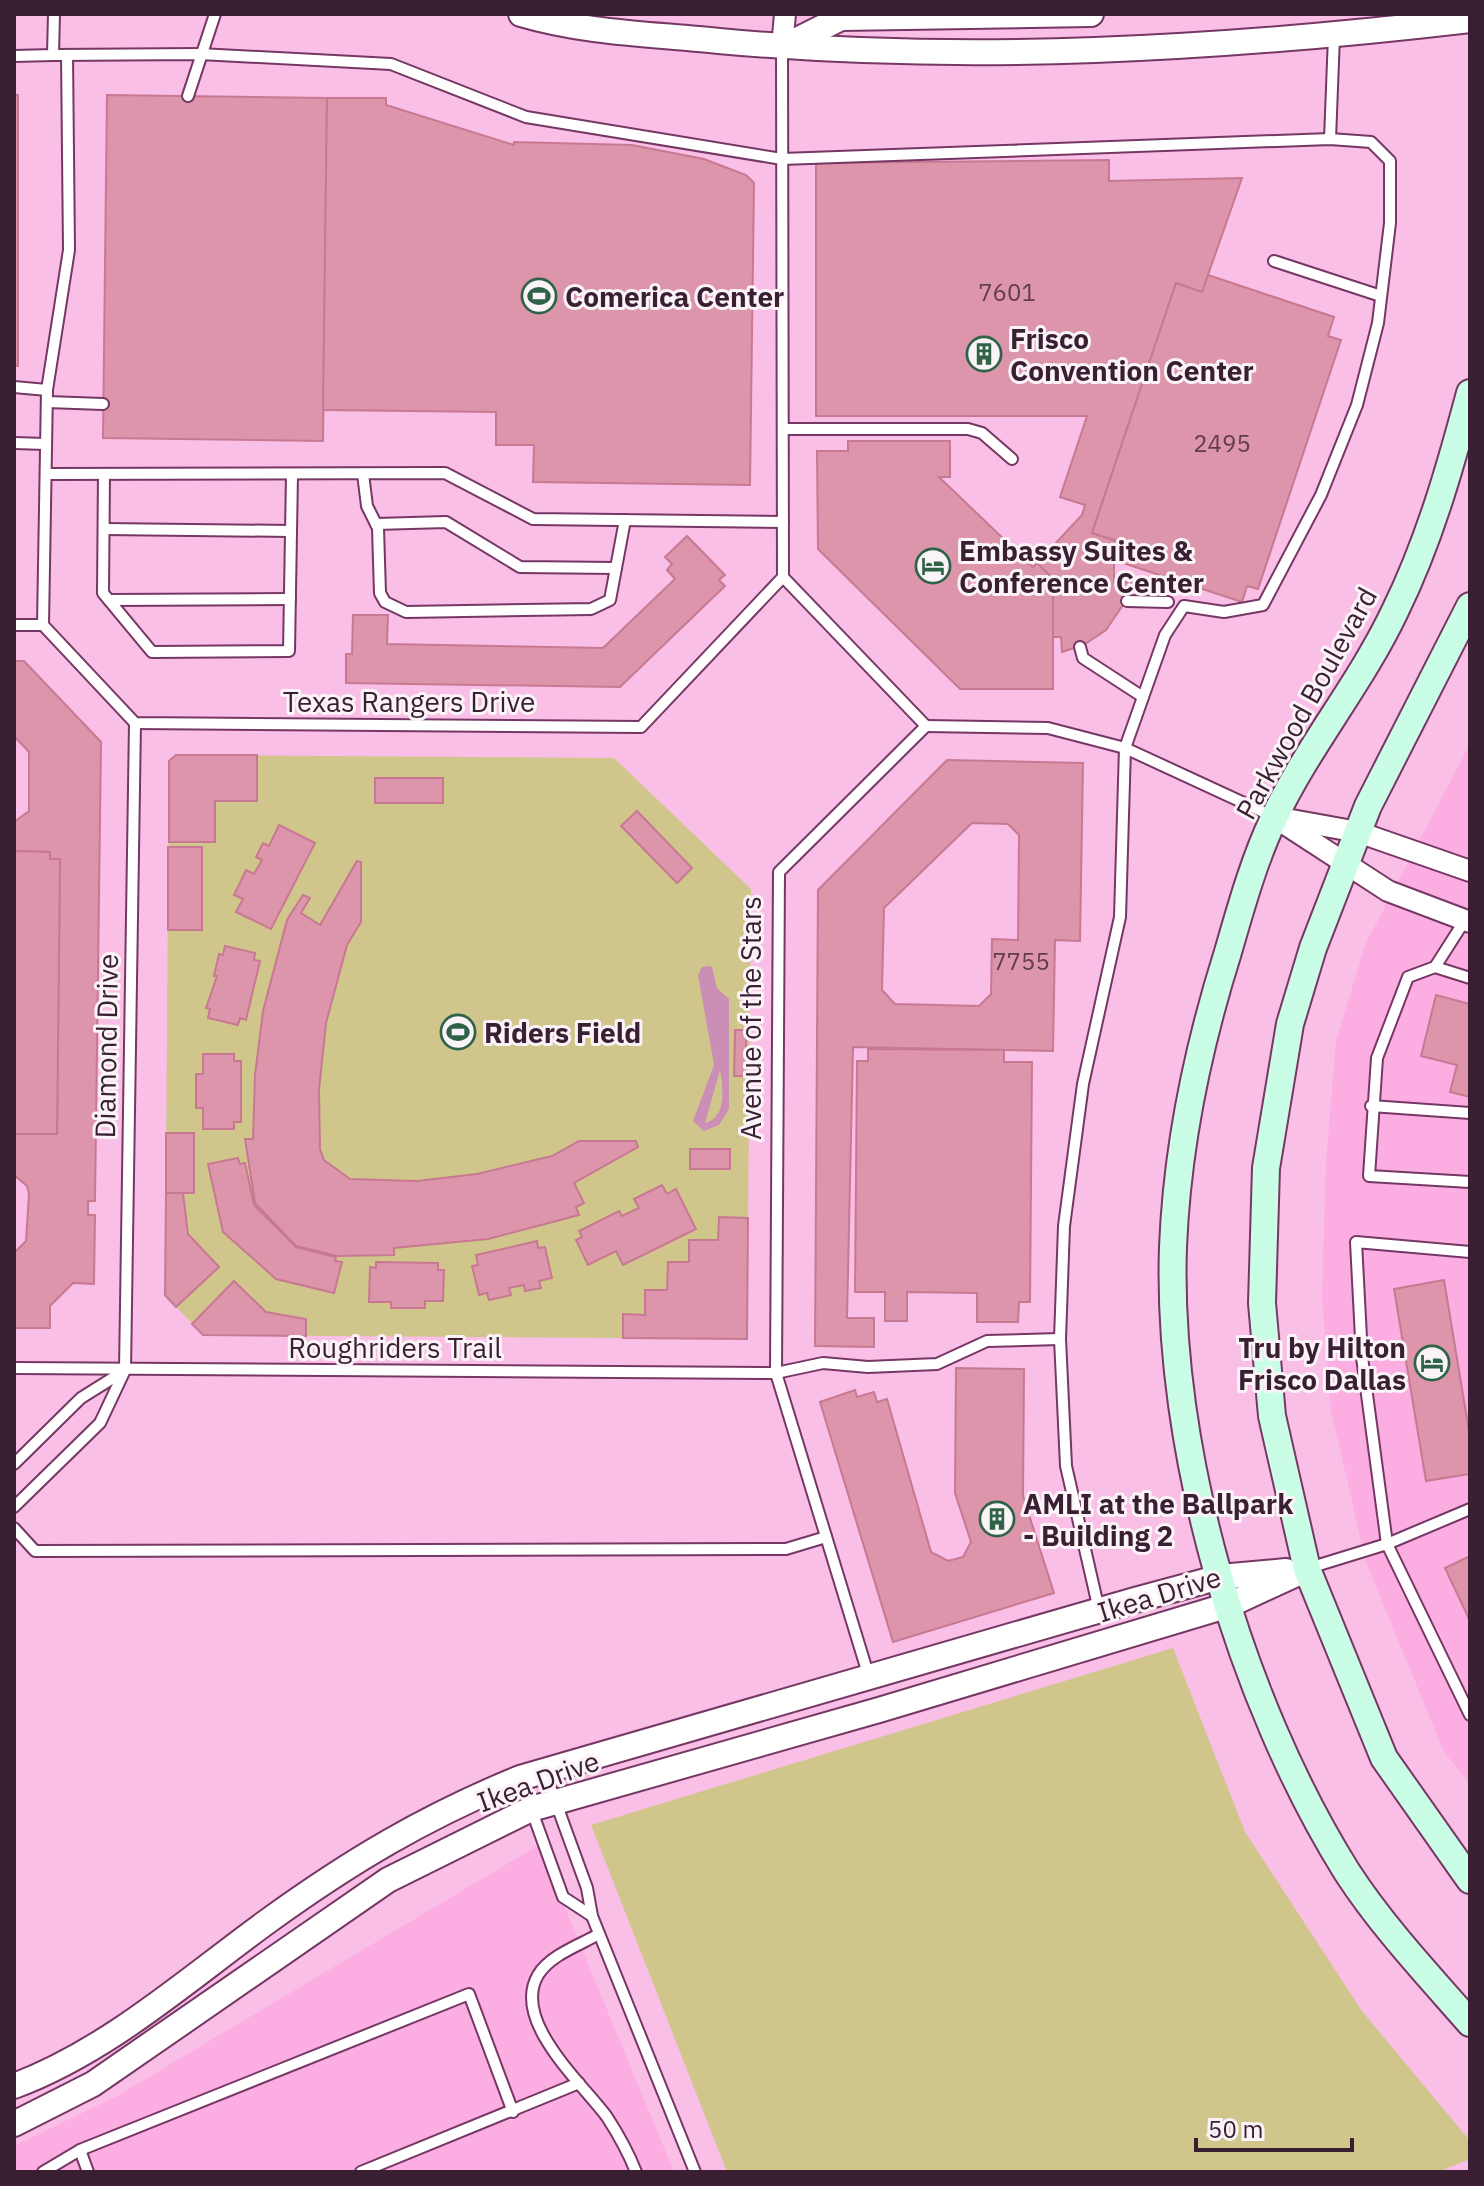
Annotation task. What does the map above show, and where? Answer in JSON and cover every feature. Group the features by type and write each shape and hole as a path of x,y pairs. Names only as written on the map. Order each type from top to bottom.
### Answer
{"main road":[{"name":"Parkwood Boulevard","path":"1470,393 1447,478 1395,613 1274,817 1245,897 1206,1021 1182,1149 1173,1248 1176,1355 1194,1468 1244,1660 1288,1764 1348,1873 1419,1966 1470,2023"},
{"path":"1470,606 1358,832 1313,948 1290,1024 1266,1168 1262,1303 1272,1416 1307,1569 1384,1758 1470,1880"}],"street":[{"path":"521,14 561,26 782,47 901,52 1196,48 1470,20"},
{"path":"782,47 785,14"},
{"path":"782,47 841,18 1091,14"},
{"path":"1274,817 1358,832 1470,871"},
{"path":"1274,817 1388,891 1468,921"},
{"name":"Ikea Drive","path":"14,2086 82,2051 143,2013 338,1871 398,1834 448,1808 520,1778 1220,1577 1307,1569"},
{"name":"Ikea Drive","path":"14,2124 93,2084 388,1880 531,1809 879,1710 1229,1605 1307,1569"},
{"path":"869,1677 879,1710"}],"lane":[{"path":"53,55 54,14"},
{"path":"188,96 215,14"},
{"path":"1330,139 1334,36"},
{"path":"782,47 783,577 926,726 1048,728 1125,748 1274,817"},
{"path":"14,56 200,54 391,64 526,117 782,159 1330,139 1371,142 1390,161 1390,223 1381,296 1357,405 1321,495 1263,605 1224,612 1184,606 1165,635 1125,748 1120,917 1083,1084 1064,1226 1060,1339 1066,1466 1099,1610"},
{"path":"67,55 69,250 47,390 43,625 135,723"},
{"path":"1274,261 1381,296"},
{"path":"14,387 47,390"},
{"path":"47,402 103,404"},
{"path":"783,429 968,429 991,438 1012,459"},
{"path":"14,443 46,444"},
{"path":"46,474 445,473 533,519 783,522"},
{"path":"104,474 103,593 152,652 289,651 292,474"},
{"path":"363,474 367,506 376,524 380,593 385,602 406,612 591,609 610,600 625,520"},
{"path":"376,524 446,522 520,567 616,568"},
{"path":"104,529 291,531"},
{"name":"Texas Rangers Drive","path":"135,723 641,727 783,577"},
{"path":"109,600 290,599"},
{"path":"1127,601 1168,602"},
{"path":"14,625 43,625"},
{"path":"1080,647 1083,658 1143,697"},
{"name":"Diamond Drive","path":"125,1370 135,723"},
{"name":"Avenue of the Stars","path":"869,1677 776,1373 779,872 926,726"},
{"path":"1468,921 1435,967 1408,977 1377,1058 1371,1106 1369,1176 1470,1182"},
{"path":"1435,967 1470,978"},
{"path":"1371,1106 1470,1113"},
{"path":"1470,1252 1356,1242 1362,1357 1387,1544 1470,1715"},
{"name":"Roughriders Trail","path":"14,1368 776,1373 823,1363 868,1367 937,1364 987,1341 1060,1339"},
{"path":"14,1464 81,1398 125,1370"},
{"path":"14,1507 100,1423 125,1370"},
{"path":"1307,1569 1387,1544 1470,1509"},
{"path":"14,1528 35,1551 786,1549 826,1537"},
{"path":"544,1770 587,1888 592,1916 695,2172"},
{"path":"520,1778 563,1897 592,1916"},
{"path":"599,1934 555,1958 538,1974 533,1992 533,2013 551,2048 608,2119 636,2172"},
{"path":"43,2172 80,2150 469,1994 513,2112"},
{"path":"361,2172 579,2083"},
{"path":"80,2150 88,2172"}],"shaded area":[{"path":"1470,744 1470,1783 1444,1752 1366,1562 1331,1410 1322,1297 1326,1162 1336,1041 1365,945"},
{"name":"Riders Field","path":"176,755 614,758 751,889 747,1339 203,1335 165,1295 169,761"},
{"path":"702,967 712,967 717,988 729,999 729,1109 719,1125 704,1131 693,1121 714,1065 698,975","holes":["720,1070 722,1101 717,1115 705,1123"]},
{"path":"1173,1648 1245,1832 1362,2011 1470,2141 1470,2159 1438,2172 727,2172 591,1825"},
{"path":"539,1845 674,2172 14,2172 14,2146 117,2096"}],"building":[{"path":"14,95 18,95 18,366 14,366"},
{"path":"107,95 327,98 323,441 103,438"},
{"name":"Comerica Center","path":"327,98 386,98 386,105 514,145 514,142 632,145 704,159 746,175 754,183 750,485 533,482 534,445 496,445 496,412 323,410"},
{"name":"Frisco Convention Center","path":"1109,160 1109,181 1242,178 1202,292 1176,283 1092,533 1120,542 1114,560 1114,583 1132,582 1129,596 1106,630 1085,644 1062,652 1061,637 1053,637 1053,579 1037,563 1082,515 1085,505 1060,497 1087,416 816,416 816,163"},
{"path":"1208,275 1334,317 1328,336 1341,340 1258,589 1247,586 1242,602 1114,560 1120,542 1092,533 1176,283 1202,292"},
{"name":"Embassy Suites & Conference Center","path":"848,441 950,441 950,477 939,477 1033,567 1037,563 1053,579 1053,689 960,689 818,549 817,451 848,451"},
{"path":"687,536 725,575 719,580 725,586 620,687 346,683 346,654 352,654 353,615 388,615 387,644 603,648 675,579 667,570 672,564 665,557"},
{"path":"14,661 24,661 101,742 95,1201 88,1201 88,1215 95,1215 94,1284 73,1283 50,1306 50,1328 14,1328 14,1253 26,1241 29,1194 27,1186 14,1175 14,1134 57,1134 60,859 50,859 50,852 14,851 14,822 29,811 29,752 14,736"},
{"path":"176,755 257,755 257,801 215,801 215,842 169,842 169,761"},
{"path":"947,760 1083,763 1080,941 1055,940 1053,1051 853,1047 847,1318 874,1318 874,1347 815,1346 818,890","holes":["972,823 1008,824 1019,835 1018,940 992,939 991,994 979,1006 895,1004 882,990 884,908"]},
{"path":"375,778 443,778 443,803 375,803"},
{"path":"637,811 692,868 677,883 621,826"},
{"path":"279,825 315,843 271,929 236,912 243,899 234,895 246,870 254,874 262,860 256,857 263,843 269,846"},
{"path":"168,847 202,847 202,930 168,930"},
{"path":"14,851 50,852 50,859 60,859 57,1134 14,1134"},
{"path":"357,861 361,862 361,922 347,945 326,1023 319,1090 320,1149 324,1160 350,1179 417,1181 477,1174 552,1156 579,1141 636,1141 638,1147 574,1183 584,1203 576,1207 579,1215 488,1239 394,1248 394,1255 337,1256 296,1246 255,1203 245,1139 253,1139 255,1075 263,1011 287,920 303,895 310,898 301,913 320,925"},
{"path":"225,946 255,953 254,960 260,961 246,1020 240,1018 238,1025 208,1018 210,1009 206,1008 217,976 214,976 219,954 223,955"},
{"path":"1436,995 1470,1004 1470,1097 1450,1092 1457,1065 1421,1056"},
{"path":"735,1030 746,1030 746,1076 734,1076"},
{"path":"868,1049 1004,1050 1004,1062 1032,1062 1030,1302 1019,1302 1018,1322 977,1322 977,1293 907,1292 907,1321 885,1321 885,1292 855,1292 857,1061 868,1061"},
{"path":"203,1054 234,1054 234,1061 241,1061 241,1122 234,1122 234,1129 203,1129 203,1108 196,1108 196,1074 203,1074"},
{"path":"166,1133 194,1133 194,1193 166,1193"},
{"path":"690,1149 730,1149 730,1169 690,1169"},
{"path":"238,1158 240,1164 245,1163 254,1205 296,1247 336,1257 335,1261 342,1262 334,1293 276,1279 223,1232 208,1164"},
{"path":"662,1185 667,1194 676,1189 696,1229 623,1265 616,1251 588,1265 576,1240 582,1237 579,1231 619,1211 622,1216 639,1208 634,1199"},
{"path":"166,1193 183,1193 188,1234 219,1267 176,1307 165,1295"},
{"path":"719,1217 748,1218 747,1339 623,1338 623,1314 645,1315 645,1290 667,1290 668,1262 689,1262 689,1240 718,1240"},
{"path":"537,1241 538,1248 545,1247 552,1278 539,1281 541,1288 525,1291 524,1285 509,1288 511,1295 489,1300 487,1293 479,1295 472,1266 478,1265 476,1255"},
{"path":"376,1262 438,1263 438,1270 444,1270 443,1301 425,1301 425,1308 391,1308 391,1302 369,1302 370,1267 376,1268"},
{"name":"Tru by Hilton Frisco Dallas","path":"1444,1280 1470,1437 1470,1474 1426,1481 1394,1289"},
{"path":"234,1281 266,1312 306,1319 306,1336 203,1335 192,1324"},
{"name":"AMLI at the Ballpark - Building 2","path":"956,1368 1024,1369 1023,1496 1054,1593 893,1642 820,1402 855,1390 857,1397 874,1392 877,1402 887,1399 931,1552 948,1561 963,1557 971,1542 955,1493"},
{"path":"1470,1556 1470,1621 1445,1568"}],"place":[{"name":"Comerica Center","path":"539,296"},
{"name":"Frisco Convention Center","path":"984,354"},
{"name":"Embassy Suites & Conference Center","path":"933,566"},
{"name":"Riders Field","path":"458,1032"},
{"name":"Tru by Hilton Frisco Dallas","path":"1432,1363"},
{"name":"AMLI at the Ballpark - Building 2","path":"997,1519"}]}
